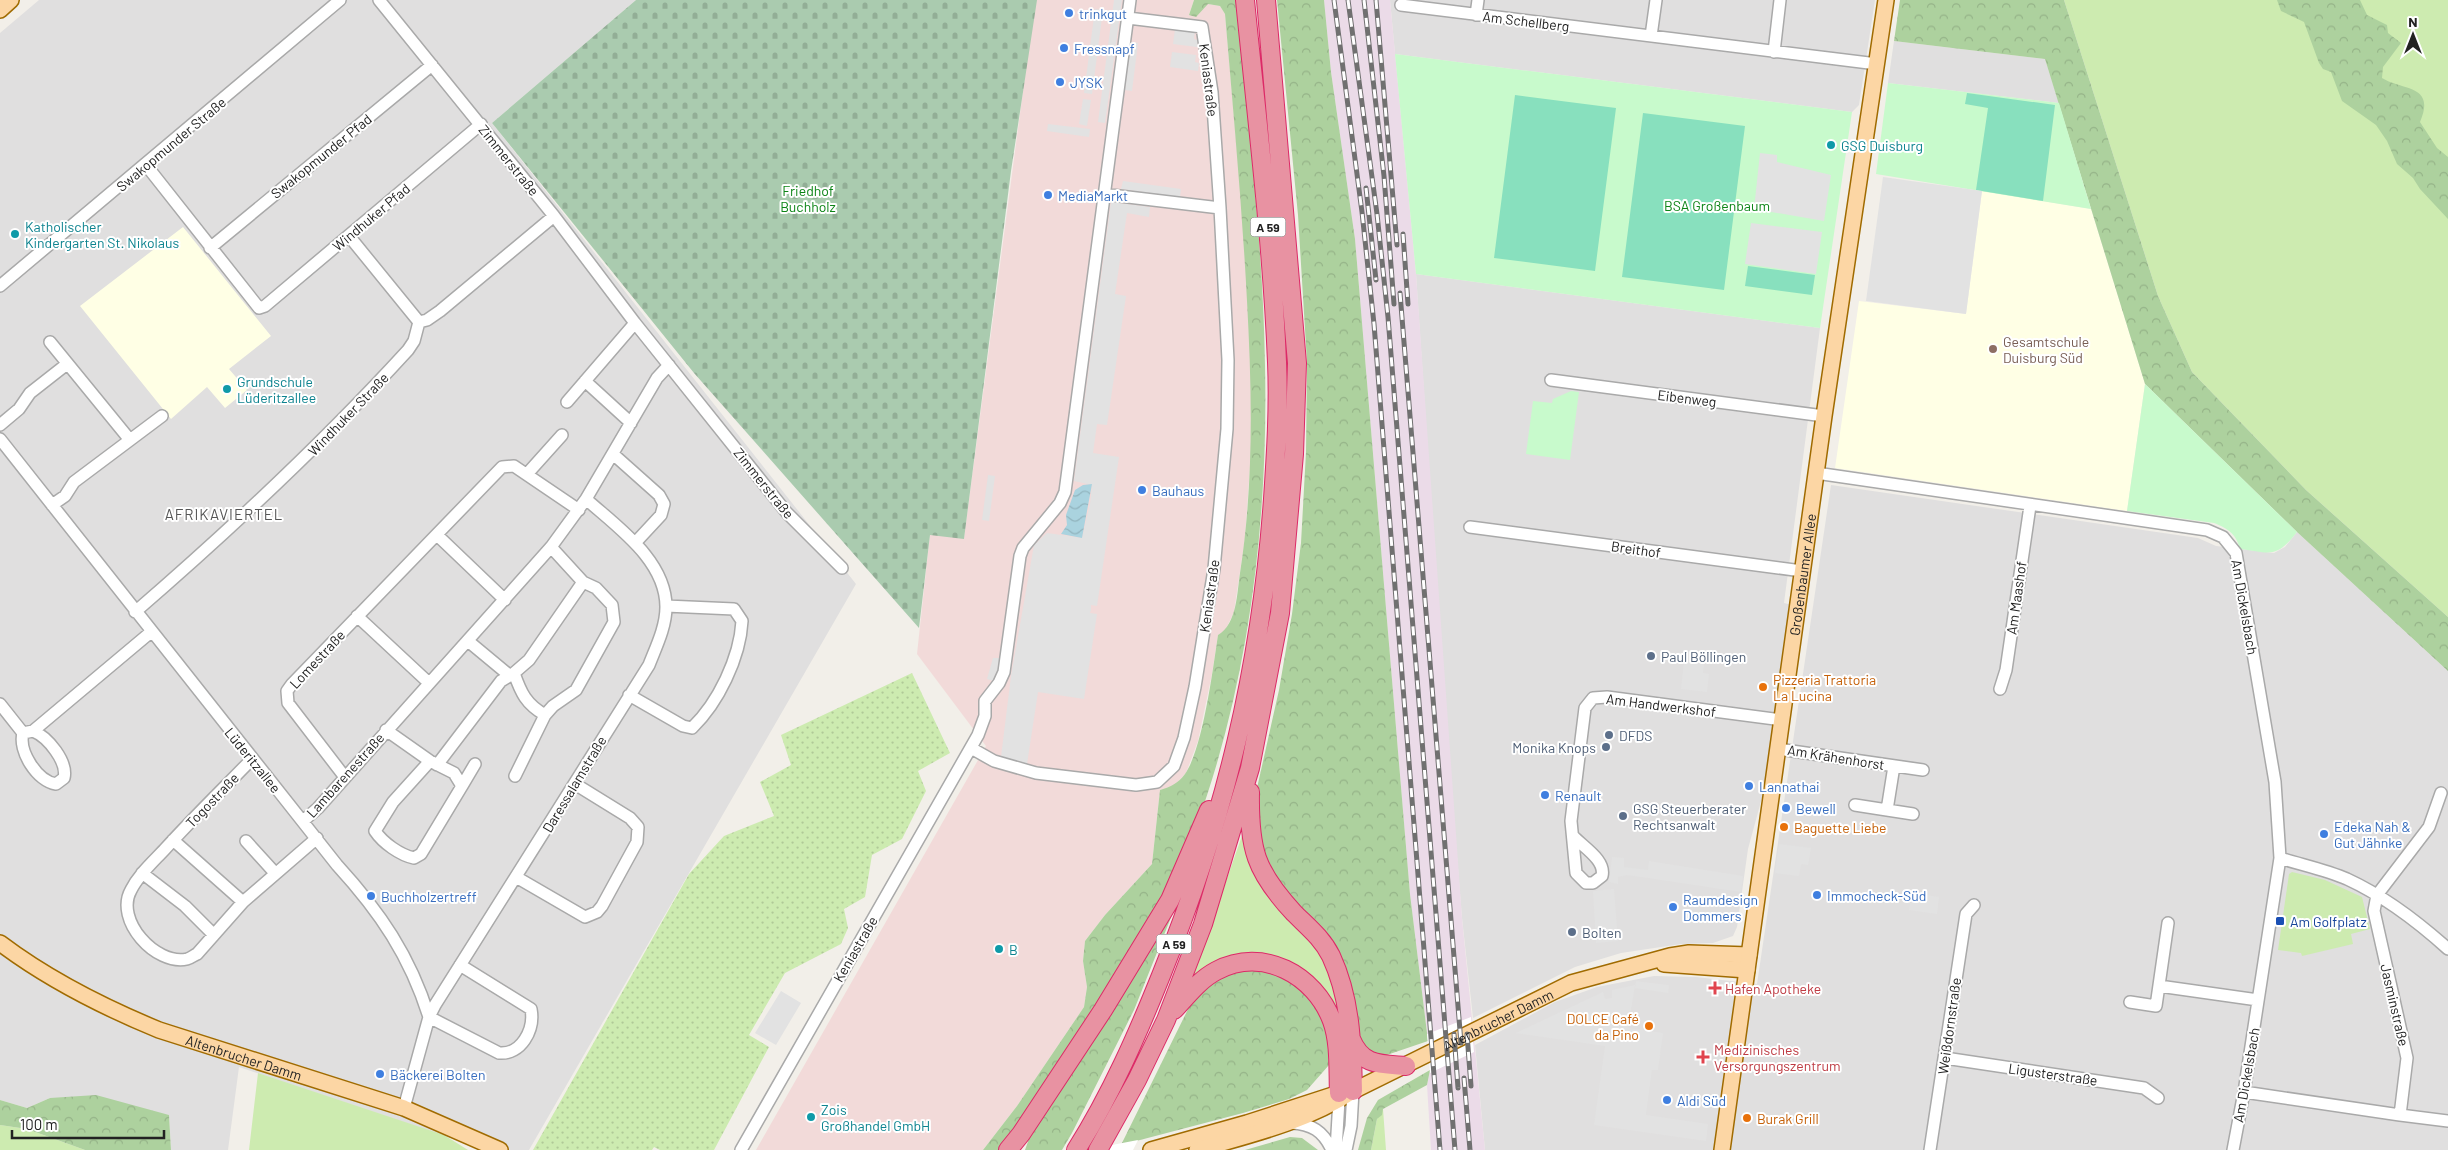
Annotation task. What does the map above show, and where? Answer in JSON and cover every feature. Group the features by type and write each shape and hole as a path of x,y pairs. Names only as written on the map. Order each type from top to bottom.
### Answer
{"highway":[{"name":"A 59","path":"1076,1150 1145,1015 1184,919 1220,810 1242,726 1261,612 1270,540 1276,454 1277,364 1267,216 1245,0"},
{"name":"A 59","path":"1098,1150 1137,1080 1166,1020 1203,924 1250,768 1280,613 1294,454 1297,363 1266,0"},
{"path":"1008,1150 1020,1142 1170,900 1196,842 1242,726"},
{"path":"1250,768 1250,836 1255,856 1269,884 1318,935 1331,956 1344,991 1351,1038 1355,1050 1369,1061 1406,1066"},
{"path":"1166,1020 1200,981 1217,970 1254,962 1287,969 1312,987 1324,1002 1333,1024 1344,1095"},
{"path":"1344,1095 1351,1038"}],"main road":[{"path":"0,10 11,0"},
{"name":"Großenbaumer Allee","path":"1722,1150 1824,416 1886,0"},
{"name":"Altenbrucher Damm","path":"0,943 60,983 125,1016 159,1030 404,1108 500,1150"},
{"name":"Altenbrucher Damm","path":"1197,1150 1318,1111 1344,1095 1571,983 1689,954 1748,962"},
{"name":"Altenbrucher Damm","path":"1151,1150 1344,1095"}],"street":[{"name":"Swakopmunder Straße","path":"0,286 340,0"},
{"name":"Zimmerstraße","path":"379,0 481,124 787,513 842,568"},
{"name":"Keniastraße","path":"742,1150 822,1005 971,748 985,716 985,701 999,683 1004,672 1020,556 1023,548 1060,503 1065,492 1130,0"},
{"path":"1476,15 1478,0"},
{"path":"1651,36 1656,0"},
{"path":"1774,52 1780,0"},
{"name":"Am Schellberg","path":"1401,5 1877,64"},
{"name":"Keniastraße","path":"971,748 994,761 1036,774 1136,785 1157,782 1174,766 1184,738 1195,687 1214,569 1227,429 1228,360 1213,100 1202,27 1128,18"},
{"name":"Swakopmunder Pfad","path":"210,248 432,65"},
{"name":"Windhuker Pfad","path":"210,248 259,308 265,306 481,124"},
{"path":"146,165 210,248"},
{"path":"1103,194 1220,208"},
{"path":"349,236 419,322 427,320 440,311 554,216"},
{"name":"Windhuker Straße","path":"135,612 262,499 344,420 408,350 414,341 419,322"},
{"path":"567,402 636,323"},
{"path":"50,342 130,440"},
{"path":"0,425 19,410 30,393 67,364"},
{"name":"Lambarenestraße","path":"303,821 318,808 344,776 551,547 579,510 657,378 669,365"},
{"name":"Eibenweg","path":"1551,380 1824,416"},
{"path":"585,382 631,422"},
{"path":"52,505 65,496 74,482 162,416"},
{"path":"527,474 562,435"},
{"name":"Lüderitzallee","path":"0,439 252,759 386,923 416,980 429,1017"},
{"path":"613,454 659,495 664,504 661,515 635,543"},
{"name":"Lomestraße","path":"344,776 288,703 286,698 287,691 292,684 502,467 514,466 579,510"},
{"name":"Am Dickelsbach","path":"1816,473 2030,506 2207,530 2223,537 2236,554 2275,782 2280,858 2244,1092 2232,1150"},
{"name":"Daressalamstraße","path":"429,1017 648,665 664,625 666,606 664,593 656,572 635,543 586,499"},
{"name":"Am Maashof","path":"2000,689 2006,670 2030,506"},
{"name":"Breithof","path":"1470,527 1802,572"},
{"path":"437,535 505,600"},
{"path":"515,776 544,715 553,706 576,690 614,622 612,605 596,588 583,582 551,547"},
{"path":"475,764 421,854 414,858 406,856 380,838 375,831 393,802 433,763 501,681 529,660 583,582"},
{"path":"629,695 682,726 692,728 717,694 736,652 742,621 734,609 666,606"},
{"path":"357,616 429,683"},
{"path":"0,704 28,732 151,632"},
{"path":"468,641 511,674 531,707 544,715"},
{"name":"Am Handwerkshof","path":"1573,836 1571,821 1585,708 1593,698 1607,697 1782,720"},
{"name":"Lambarenestraße","path":"386,730 433,763 454,773 462,786"},
{"name":"Am Krähenhorst","path":"1778,749 1922,770"},
{"name":"Togostraße","path":"252,759 142,873 130,890 125,910 131,925 146,944 174,958 187,959 198,954 243,902 275,872 317,838"},
{"name":"Am Krähenhorst","path":"1886,810 1894,766"},
{"path":"516,877 584,917 597,912 602,906 637,842 638,827 630,818 575,784"},
{"path":"2377,895 2429,827 2441,793"},
{"path":"1855,805 1913,814"},
{"path":"173,840 243,902"},
{"path":"246,841 275,872"},
{"path":"2280,858 2345,878 2377,895 2419,923 2448,949"},
{"path":"142,873 185,906 214,936"},
{"name":"Jasminstraße","path":"2377,895 2374,910 2406,1058 2400,1116"},
{"name":"Weißdornstraße","path":"1930,1150 1966,914 1974,905"},
{"path":"2130,1002 2156,1006 2168,923"},
{"path":"404,1108 429,1017 499,1053 509,1054 517,1050 532,1026 532,1009 460,965"},
{"path":"2159,986 2258,1000"},
{"name":"Ligusterstraße","path":"1945,1058 2144,1088 2158,1098"},
{"path":"2244,1092 2400,1116 2448,1121"},
{"path":"1336,1150 1344,1095"},
{"path":"1344,1095 1351,1126 1346,1150"},
{"path":"1287,1122 1308,1125 1318,1130 1332,1150"}],"shaded area":[{"path":"39,0 636,0 492,123 856,584 529,1150 487,1150 239,1067 228,1150 171,1150 169,1115 50,1098 27,1108 0,1100 0,33"},
{"path":"1035,0 1194,0 1189,15 1208,4 1220,6 1225,14 1243,218 1251,364 1251,453 1245,538 1234,612 1225,631 1218,635 1198,741 1186,773 1173,787 1160,790 1152,864 1105,915 1085,941 1083,961 1087,987 1084,1007 1017,1106 983,1150 756,1150 986,746 917,654 930,534 964,538"},
{"path":"1114,0 1122,0 1105,123 1098,122"},
{"path":"1324,0 1390,0 1416,274 1462,918 1485,1150 1431,1150 1427,1085 1430,1070 1428,1041 1410,894 1355,239 1331,72"},
{"path":"1390,0 1875,0 1859,105 1852,112 1395,54"},
{"path":"1095,9 1103,10 1098,48 1090,47"},
{"path":"1175,29 1195,31 1194,39 1198,40 1197,47 1173,44"},
{"path":"1894,41 2045,59 2059,103 1888,83"},
{"path":"1131,42 1138,43 1132,91 1125,90"},
{"path":"1172,52 1196,55 1195,62 1199,63 1198,71 1170,67"},
{"path":"1089,55 1097,56 1092,94 1084,93"},
{"path":"1083,99 1091,100 1087,126 1079,124"},
{"path":"1048,124 1090,129 1089,137 1047,131"},
{"path":"1760,153 1777,155 1777,162 1831,175 1824,221 1754,209"},
{"path":"1883,177 1982,191 1966,314 1866,301"},
{"path":"1123,181 1181,189 1180,197 1121,189"},
{"name":"Gesamtschule Duisburg Süd","path":"1982,191 2091,209 2145,384 2127,511 1835,468 1859,301 1966,314"},
{"path":"1111,202 1150,207 1149,217 1127,213 1115,294 1126,296 1107,425 1097,424 1093,453 1119,457 1097,606 1091,605 1090,613 1097,614 1084,699 1038,692 1027,764 1001,757 1011,676 1034,545 1047,533 1082,538 1090,504 1092,485 1074,481"},
{"path":"1751,223 1822,232 1816,274 1745,264"},
{"path":"183,227 271,336 229,369 247,390 225,408 207,387 171,419 80,306"},
{"path":"1416,274 1820,328 1784,603 1796,606 1775,750 1748,849 1737,927 1733,936 1713,943 1681,944 1621,953 1575,967 1473,1018 1462,918 1445,707"},
{"path":"988,475 995,476 989,521 982,520"},
{"path":"1831,485 2198,538 2216,546 2274,553 2285,547 2297,532 2448,671 2448,1150 1485,1150 1475,1045 1555,1002 1597,987 1654,976 1696,977 1757,984"},
{"path":"993,658 1000,658 998,670 993,681 987,679"},
{"path":"1684,661 1704,664 1703,673 1709,674 1707,692 1681,689"},
{"path":"1779,844 1811,848 1808,865 1801,864 1799,876 1775,873"},
{"path":"1612,857 1624,858 1624,867 1648,870 1649,861 1743,876 1741,892 1628,875 1618,877 1618,884 1609,882"},
{"path":"1614,889 1618,941 1596,943 1593,891"},
{"path":"1912,893 1939,897 1937,914 1909,910"},
{"path":"1636,981 1669,985 1668,993 1635,988"},
{"path":"1635,985 1628,1028 1663,1033 1658,1070 1652,1070 1646,1115 1708,1124 1706,1141 1594,1125 1605,1046 1516,1033 1603,992 1605,999 1612,998 1612,990"},
{"path":"781,991 801,1003 776,1045 755,1033"}],"green space":[{"name":"Friedhof Buchholz","path":"636,0 1037,0 1011,171 964,539 930,535 919,628 694,373 492,123"},
{"path":"1194,0 1236,0 1258,228 1264,319 1265,432 1256,568 1246,636 1233,703 1215,769 1194,833 1168,894 1150,926 1115,976 1002,1150 983,1150 1017,1106 1084,1007 1087,987 1083,961 1085,941 1105,915 1152,864 1160,790 1180,780 1191,762 1202,727 1218,635 1224,630 1233,616 1237,599 1248,505 1251,437 1249,335 1243,229 1225,14 1220,6 1208,4 1196,17 1189,15"},
{"path":"1277,0 1324,0 1331,72 1355,239 1410,894 1428,1041 1378,1058 1359,1046 1352,989 1337,952 1273,881 1260,854 1257,788 1279,690 1292,614 1301,543 1306,452 1307,362 1298,215"},
{"path":"1900,0 2064,0 2158,296 2192,372 2306,490 2448,617 2448,671 2297,532 2145,384 2045,59 1894,41"},
{"path":"2064,0 2448,0 2448,617 2306,490 2192,372 2158,296"},
{"path":"2277,0 2360,0 2367,15 2387,25 2388,33 2401,43 2383,67 2382,78 2415,91 2421,95 2424,101 2424,110 2420,122 2437,148 2448,157 2448,219 2420,189 2413,178 2397,164 2387,141 2376,125 2342,101 2331,72 2323,69 2319,63 2304,22 2281,11"},
{"name":"BSA Großenbaum","path":"1395,54 1852,112 1820,328 1416,274"},
{"path":"1888,83 2059,103 2091,209 1876,174"},
{"path":"1967,93 2055,105 2043,201 1976,190 1988,108 1965,104"},
{"path":"1515,95 1616,108 1595,271 1494,258"},
{"path":"1643,113 1745,126 1724,290 1622,277"},
{"path":"1748,266 1815,275 1812,295 1745,286"},
{"path":"2145,384 2297,532 2284,547 2272,552 2240,549 2231,533 2224,527 2214,523 2127,511"},
{"path":"1571,391 1579,392 1570,460 1526,454 1533,401 1552,403 1553,399"},
{"path":"912,673 950,753 918,771 926,791 902,839 872,855 865,897 844,909 848,928 841,944 785,973 749,1035 769,1047 714,1150 660,1150 654,1147 652,1150 533,1150 689,874 724,836 774,816 760,782 791,765 781,735"},
{"path":"1244,830 1313,939 1339,992 1341,1021 1330,998 1314,980 1191,981"},
{"path":"1190,870 1134,1010 1062,1150 1025,1150 1030,1136 1109,1015"},
{"path":"2292,872 2325,880 2362,897 2370,929 2351,934 2353,944 2302,956 2301,953 2278,950 2289,874"},
{"path":"1237,968 1271,969 1307,991 1326,1024 1329,1065 1307,1090 1289,1099 1121,1145 1194,997 1202,986"},
{"path":"1430,1070 1427,1085 1383,1109 1382,1115 1377,1119 1371,1150 1358,1150 1367,1118 1378,1100"},
{"path":"258,1073 444,1135 468,1150 249,1150"},
{"path":"96,1095 169,1115 171,1150 85,1150 27,1129 0,1125 0,1100 27,1108 50,1098"},
{"path":"1383,1109 1386,1150 1371,1150 1377,1119"},
{"path":"0,1125 27,1129 85,1150 0,1150"},
{"path":"1290,1137 1302,1138 1318,1150 1245,1150"}],"water":[{"path":"1092,484 1082,538 1061,534 1067,525 1066,515 1075,490 1083,485"}],"pier":[{"path":"1471,1017 1474,1052 1430,1073 1427,1034"},
{"path":"1138,1140 1133,1150 1086,1150"}],"railway":[{"path":"1334,0 1362,212 1374,324 1440,1150"},
{"path":"1348,0 1377,214 1388,317 1455,1150"},
{"path":"1364,0 1384,176 1394,304"},
{"path":"1376,0 1397,245"},
{"path":"1366,188 1376,280"},
{"path":"1403,234 1408,304"},
{"path":"1400,293 1461,1043"},
{"path":"1454,1034 1458,1088"},
{"path":"1467,1034 1471,1086"},
{"path":"1464,1078 1470,1150"}],"place":[{"name":"trinkgut","path":"1069,13"},
{"name":"Fressnapf","path":"1064,48"},
{"name":"JYSK","path":"1060,82"},
{"name":"GSG Duisburg","path":"1831,145"},
{"name":"MediaMarkt","path":"1048,195"},
{"name":"Katholischer Kindergarten St. Nikolaus","path":"15,234"},
{"name":"Gesamtschule Duisburg Süd","path":"1993,349"},
{"name":"Grundschule Lüderitzallee","path":"227,389"},
{"name":"Bauhaus","path":"1142,490"},
{"name":"Paul Böllingen","path":"1651,656"},
{"name":"Pizzeria Trattoria La Lucina","path":"1763,687"},
{"name":"DFDS","path":"1609,735"},
{"name":"Monika Knops","path":"1606,747"},
{"name":"Lannathai","path":"1749,786"},
{"name":"Renault","path":"1545,795"},
{"name":"Bewell","path":"1786,808"},
{"name":"GSG Steuerberater Rechtsanwalt","path":"1623,816"},
{"name":"Baguette Liebe","path":"1784,827"},
{"name":"Edeka Nah & Gut Jähnke","path":"2324,834"},
{"name":"Immocheck-Süd","path":"1817,895"},
{"name":"Buchholzertreff","path":"371,896"},
{"name":"Raumdesign Dommers","path":"1673,907"},
{"name":"Am Golfplatz","path":"2280,921"},
{"name":"Bolten","path":"1572,932"},
{"name":"B","path":"999,949"},
{"name":"Hafen Apotheke","path":"1715,988"},
{"name":"DOLCE Café da Pino","path":"1649,1026"},
{"name":"Medizinisches Versorgungszentrum","path":"1703,1057"},
{"name":"Bäckerei Bolten","path":"380,1074"},
{"name":"Aldi Süd","path":"1667,1100"},
{"name":"Zois Großhandel GmbH","path":"811,1117"},
{"name":"Burak Grill","path":"1747,1118"}],"district":[{"name":"AFRIKAVIERTEL","path":"224,514"}]}
